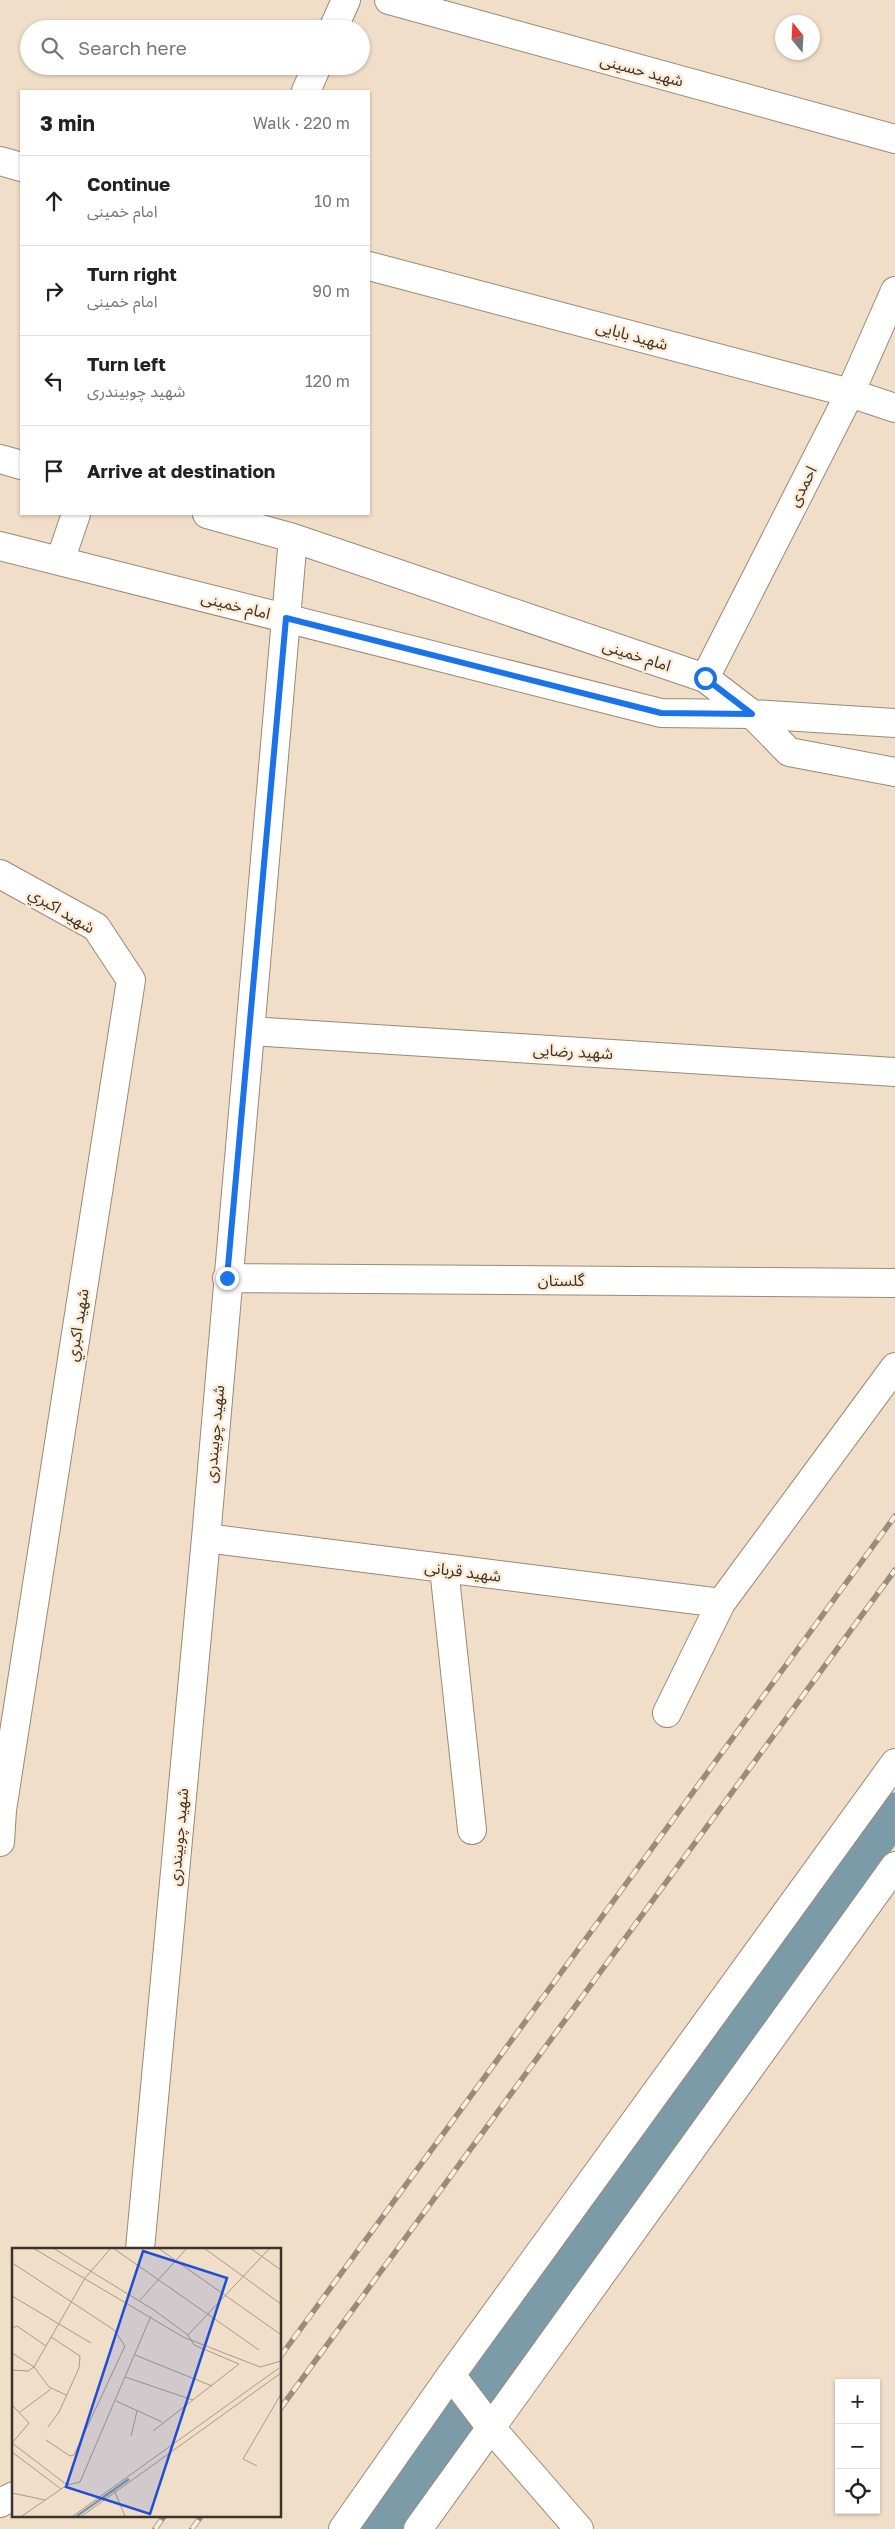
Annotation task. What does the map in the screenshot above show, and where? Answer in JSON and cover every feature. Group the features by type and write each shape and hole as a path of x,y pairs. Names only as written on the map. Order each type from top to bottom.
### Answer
{"street":[{"path":"338,20 346,0"},
{"name":"شهید حسینی","path":"389,0 895,139"},
{"path":"306,90 313,75"},
{"path":"0,161 20,167"},
{"name":"شهید بابایی","path":"370,266 850,393 895,408"},
{"name":"احمدی","path":"705,678 850,393 895,291"},
{"path":"0,459 20,465"},
{"path":"60,561 76,515"},
{"name":"امام خمینی","path":"210,515 293,538 705,678 752,714"},
{"name":"شهید چوبیندری","path":"140,2248 206,1538 227,1278 293,538"},
{"name":"امام خمینی","path":"0,546 661,713 752,714"},
{"path":"752,714 895,723"},
{"path":"752,714 789,752 895,772"},
{"name":"شهيد اکبري","path":"0,874 96,927 131,980 2,1810 0,1842"},
{"name":"شهید رضایی","path":"250,1032 895,1072"},
{"name":"گلستان","path":"227,1278 895,1283"},
{"path":"667,1712 721,1603 895,1367"},
{"name":"شهید قربانی","path":"206,1538 721,1603"},
{"path":"444,1568 472,1830"},
{"path":"343,2529 895,1763"},
{"path":"418,2529 492,2429 895,1866"},
{"path":"452,2377 492,2429 579,2529"},
{"path":"0,2503 12,2497"}],"waterway":[{"path":"381,2529 895,1812"}],"railway":[{"path":"281,2356 895,1516"},
{"path":"281,2408 895,1570"},
{"path":"155,2529 164,2516"},
{"path":"192,2529 201,2516"}],"route":[{"path":"227,1278 286,618 661,713 752,714 705,678"}]}
